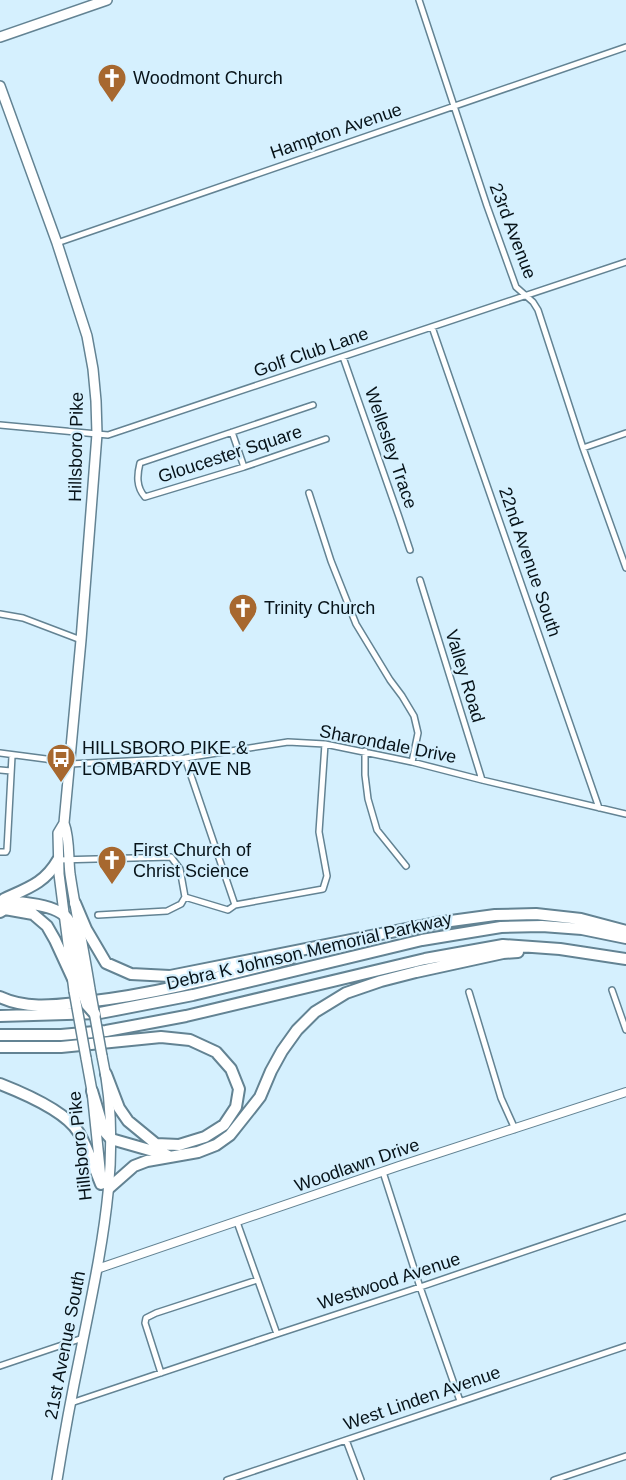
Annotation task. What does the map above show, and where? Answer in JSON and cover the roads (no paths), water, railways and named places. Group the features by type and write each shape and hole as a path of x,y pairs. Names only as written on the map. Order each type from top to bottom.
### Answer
{"highway":[{"path":"0,901 35,885 63,859"},
{"path":"0,901 38,904 64,915 70,922 82,990 87,1005 95,1014"},
{"path":"75,903 86,930 106,963 131,974 170,976 436,923 495,915 536,914 581,919 626,931"},
{"path":"0,912 5,909 33,914 47,926 73,979"},
{"path":"0,997 10,1002 43,1006 120,998 188,984 436,923"},
{"name":"Debra K Johnson Memorial Parkway","path":"0,1016 100,1013 193,995 422,940 501,927 572,928 626,938"},
{"name":"Debra K Johnson Memorial Parkway","path":"0,1035 106,1032 186,1016 424,959 503,945 560,949 626,960"},
{"path":"0,1084 27,1095 72,1124 78,1131 105,1186 134,1166 147,1161 198,1152 216,1145 230,1135 260,1097 276,1061 297,1030 315,1012 346,993 416,972 503,953 560,949"},
{"path":"0,1047 61,1047 161,1037 190,1040 216,1052 231,1069 239,1089 236,1107 224,1125 205,1137 179,1145 156,1144 128,1121 119,1108 106,1074"},
{"path":"92,1091 105,1131 111,1139 170,1156"}],"main road":[{"path":"0,37 107,0"},
{"name":"Hillsboro Pike","path":"0,86 57,243 87,336 93,369 97,434 70,764 64,823 58,833 75,903 86,1058 105,1186"},
{"name":"Hillsboro Pike","path":"63,859 64,915 73,979 82,990"},
{"name":"Hillsboro Pike","path":"95,1014 106,1074 111,1139 105,1186 105,1216"},
{"name":"Woodlawn Drive","path":"98,1269 626,1092"},
{"name":"21st Avenue South","path":"55,1479 98,1269 105,1216"}],"street":[{"name":"23rd Avenue","path":"419,0 516,287 533,302 538,310 626,568"},
{"name":"Hampton Avenue","path":"57,243 626,47"},
{"name":"Golf Club Lane","path":"0,425 108,435 626,262"},
{"name":"22nd Avenue South","path":"432,327 599,808"},
{"name":"Wellesley Trace","path":"343,357 410,550"},
{"name":"Gloucester Square","path":"313,405 140,463 137,473 140,489 145,497 326,439"},
{"path":"232,432 244,467"},
{"path":"583,447 626,433"},
{"path":"309,493 331,561 356,624 414,716 418,733 412,762"},
{"name":"Valley Road","path":"420,580 483,780"},
{"path":"0,614 23,618 81,640"},
{"name":"Sharondale Drive","path":"0,753 70,764 185,759 288,742 325,744 412,762 626,814"},
{"path":"185,897 228,910 235,905 323,889 327,876 319,832 325,744"},
{"path":"365,752 368,799 377,830 406,866"},
{"path":"0,852 8,850 12,756"},
{"path":"185,759 235,905"},
{"path":"0,770 11,769"},
{"path":"63,859 171,857 180,869 185,897 181,904 167,910 98,915"},
{"path":"612,990 626,1030"},
{"path":"469,992 501,1098 514,1129"},
{"path":"383,1172 460,1401"},
{"name":"Westwood Avenue","path":"69,1404 626,1217"},
{"path":"237,1222 277,1334"},
{"path":"161,1373 145,1323 146,1318 156,1312 258,1280"},
{"path":"0,1366 83,1338"},
{"name":"West Linden Avenue","path":"227,1480 626,1346"},
{"path":"346,1440 361,1480"},
{"path":"554,1480 626,1456"}],"place":[{"name":"Woodmont Church","path":"112,104"},
{"name":"Trinity Church","path":"243,634"},
{"name":"HILLSBORO PIKE & LOMBARDY AVE NB","path":"61,784"},
{"name":"First Church of Christ Science","path":"112,886"}]}
